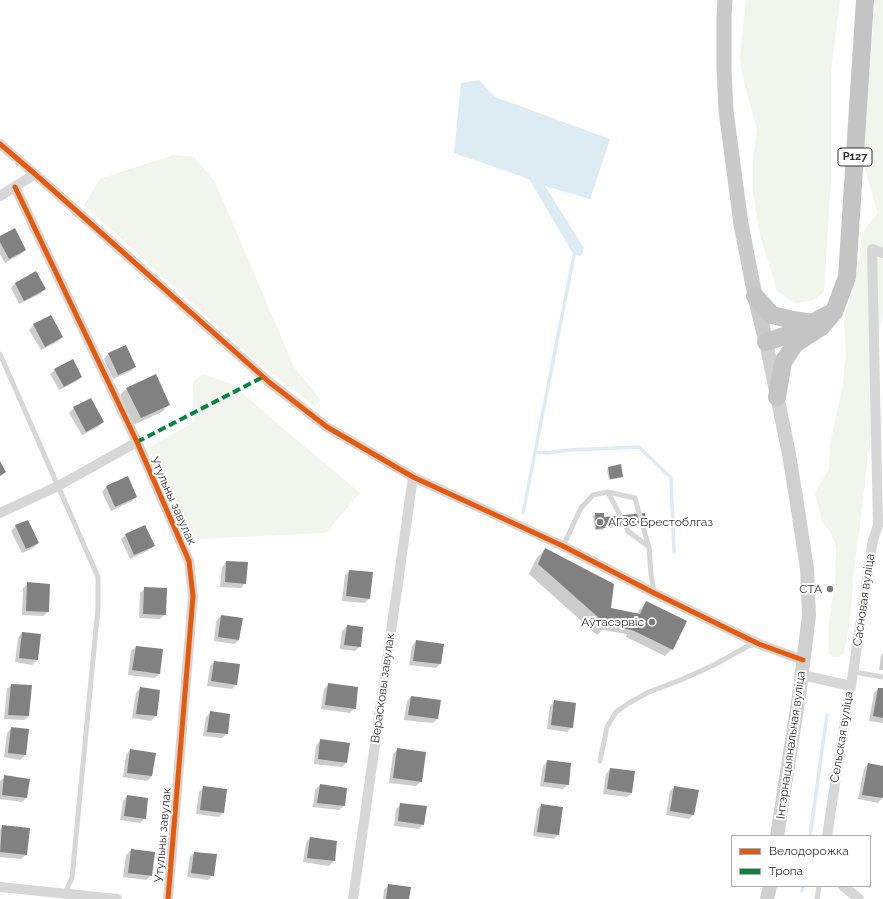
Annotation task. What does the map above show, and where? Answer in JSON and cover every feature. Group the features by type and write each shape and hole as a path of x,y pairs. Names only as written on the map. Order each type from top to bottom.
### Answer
{"highway":[{"name":"Р127","path":"777,397 783,362 795,344 821,327 834,312 847,277 865,0"},
{"path":"755,296 772,315 793,320 812,323 834,312"},
{"path":"766,342 820,324 834,312"}],"main road":[{"name":"Р127","path":"726,0 724,18 726,111 741,224 777,397"},
{"name":"Інтэрнацыянальная вуліца","path":"777,397 789,454 807,569 808,615 802,675 777,835"},
{"path":"768,899 770,887"}],"street":[{"path":"0,144 269,382 327,426 413,477 563,546 654,593 759,644 803,660"},
{"path":"0,196 35,174"},
{"name":"Утульны завулак","path":"15,187 137,442 188,561 192,596 168,899"},
{"name":"Сасновая вуліца","path":"851,686 873,540 880,520 872,249 883,253"},
{"path":"0,513 58,486 137,442"},
{"name":"Верасковы завулак","path":"353,899 413,477"},
{"name":"Сельская вуліца","path":"802,675 851,686 827,835"},
{"path":"0,887 64,897 117,899"},
{"path":"844,887 859,899"}],"lane":[{"path":"0,354 98,577 98,608 72,878 64,897"},
{"path":"608,492 628,531 650,548"},
{"path":"563,546 581,508 593,495 608,492 635,498 650,548 651,574 654,593"},
{"path":"600,761 607,727 616,712 649,692 714,665 748,646 759,644"},
{"path":"854,672 883,677"},
{"path":"817,899 819,887"}],"shaded area":[{"path":"746,0 840,0 831,71 831,179 824,292 812,301 795,303 777,291 760,235 753,192 753,160 757,129 744,83 740,59"},
{"path":"875,0 883,0 883,313 878,336 873,424 853,580 850,621 844,653 839,657 833,657 829,654 829,622 835,583 836,547 831,533 822,522 815,493 829,469 830,444 842,390 846,355 844,319 858,269 862,233 878,213 863,163"},
{"path":"479,80 495,97 610,139 590,199 545,186 584,248 581,256 574,255 529,179 454,153 461,83"},
{"path":"173,155 194,157 215,182 294,367 321,400 315,406 262,366 84,205 100,179"},
{"path":"202,374 232,384 360,493 326,533 193,539 148,448 194,422 193,382"}],"building":[{"path":"15,228 26,250 9,259 0,242 0,236"},
{"path":"36,271 46,289 24,301 15,283"},
{"path":"51,315 63,337 45,347 33,324"},
{"path":"126,345 136,367 118,375 108,353"},
{"path":"73,359 82,377 64,387 54,369"},
{"path":"156,374 170,405 141,418 126,388"},
{"path":"91,398 104,422 86,432 73,407"},
{"path":"0,461 6,472 0,476"},
{"path":"621,464 623,477 610,479 608,467"},
{"path":"128,476 137,497 115,507 106,486"},
{"path":"595,513 604,513 604,517 645,513 646,523 605,526 605,528 596,529"},
{"path":"28,520 39,543 26,549 15,525"},
{"path":"145,525 155,546 134,555 125,534"},
{"path":"545,548 614,584 611,608 640,614 646,601 687,621 673,650 632,630 608,626 538,564"},
{"path":"226,561 248,562 246,584 225,582"},
{"path":"349,570 373,572 370,599 346,596"},
{"path":"27,582 50,584 49,612 26,611"},
{"path":"144,587 167,588 166,615 143,614"},
{"path":"221,615 243,618 239,640 218,637"},
{"path":"347,625 363,627 361,647 344,645"},
{"path":"22,632 41,634 38,660 19,658"},
{"path":"416,640 444,644 441,664 413,661"},
{"path":"136,646 163,649 160,674 132,670"},
{"path":"214,661 240,664 237,685 211,681"},
{"path":"328,683 358,687 356,709 325,705"},
{"path":"11,684 32,685 29,716 8,715"},
{"path":"140,687 160,690 157,716 136,714"},
{"path":"878,688 883,688 883,718 873,716"},
{"path":"411,696 441,700 438,719 408,715"},
{"path":"554,700 576,703 573,728 551,725"},
{"path":"210,711 230,714 228,734 207,732"},
{"path":"11,727 29,729 26,755 8,753"},
{"path":"320,739 350,743 347,763 318,759"},
{"path":"397,748 426,752 422,782 393,778"},
{"path":"130,749 156,753 152,776 127,773"},
{"path":"547,760 571,763 569,785 544,782"},
{"path":"868,763 883,766 883,798 862,795"},
{"path":"610,768 635,771 632,793 607,789"},
{"path":"4,775 30,779 27,798 2,795"},
{"path":"320,784 347,788 345,806 317,803"},
{"path":"203,786 227,789 224,813 200,810"},
{"path":"674,786 699,790 694,815 670,811"},
{"path":"127,795 148,798 146,819 124,816"},
{"path":"400,803 427,806 424,825 398,821"},
{"path":"541,804 563,807 559,835 537,832"},
{"path":"2,825 30,828 27,855 0,852"},
{"path":"310,837 337,841 335,861 307,858"},
{"path":"131,849 155,852 152,876 128,873"},
{"path":"194,852 217,854 214,876 191,873"},
{"path":"388,884 411,887 409,899 386,899"}],"waterway":[{"path":"523,513 574,255"},
{"path":"535,452 546,453 569,450 639,447 671,478 674,552"},
{"path":"810,835 827,715"},
{"path":"802,891 803,887"}],"marked path":[{"path":"137,442 263,377"}],"cycle path":[{"path":"0,144 269,382 327,427 413,477 563,546 654,593 759,644 803,660"},
{"path":"15,187 137,442 189,561 193,596 168,899"}],"place":[{"name":"АГЗС Брестоблгаз","path":"600,522"},
{"name":"СТА","path":"830,589"},
{"name":"Аўтасэрвіс","path":"652,622"}]}
